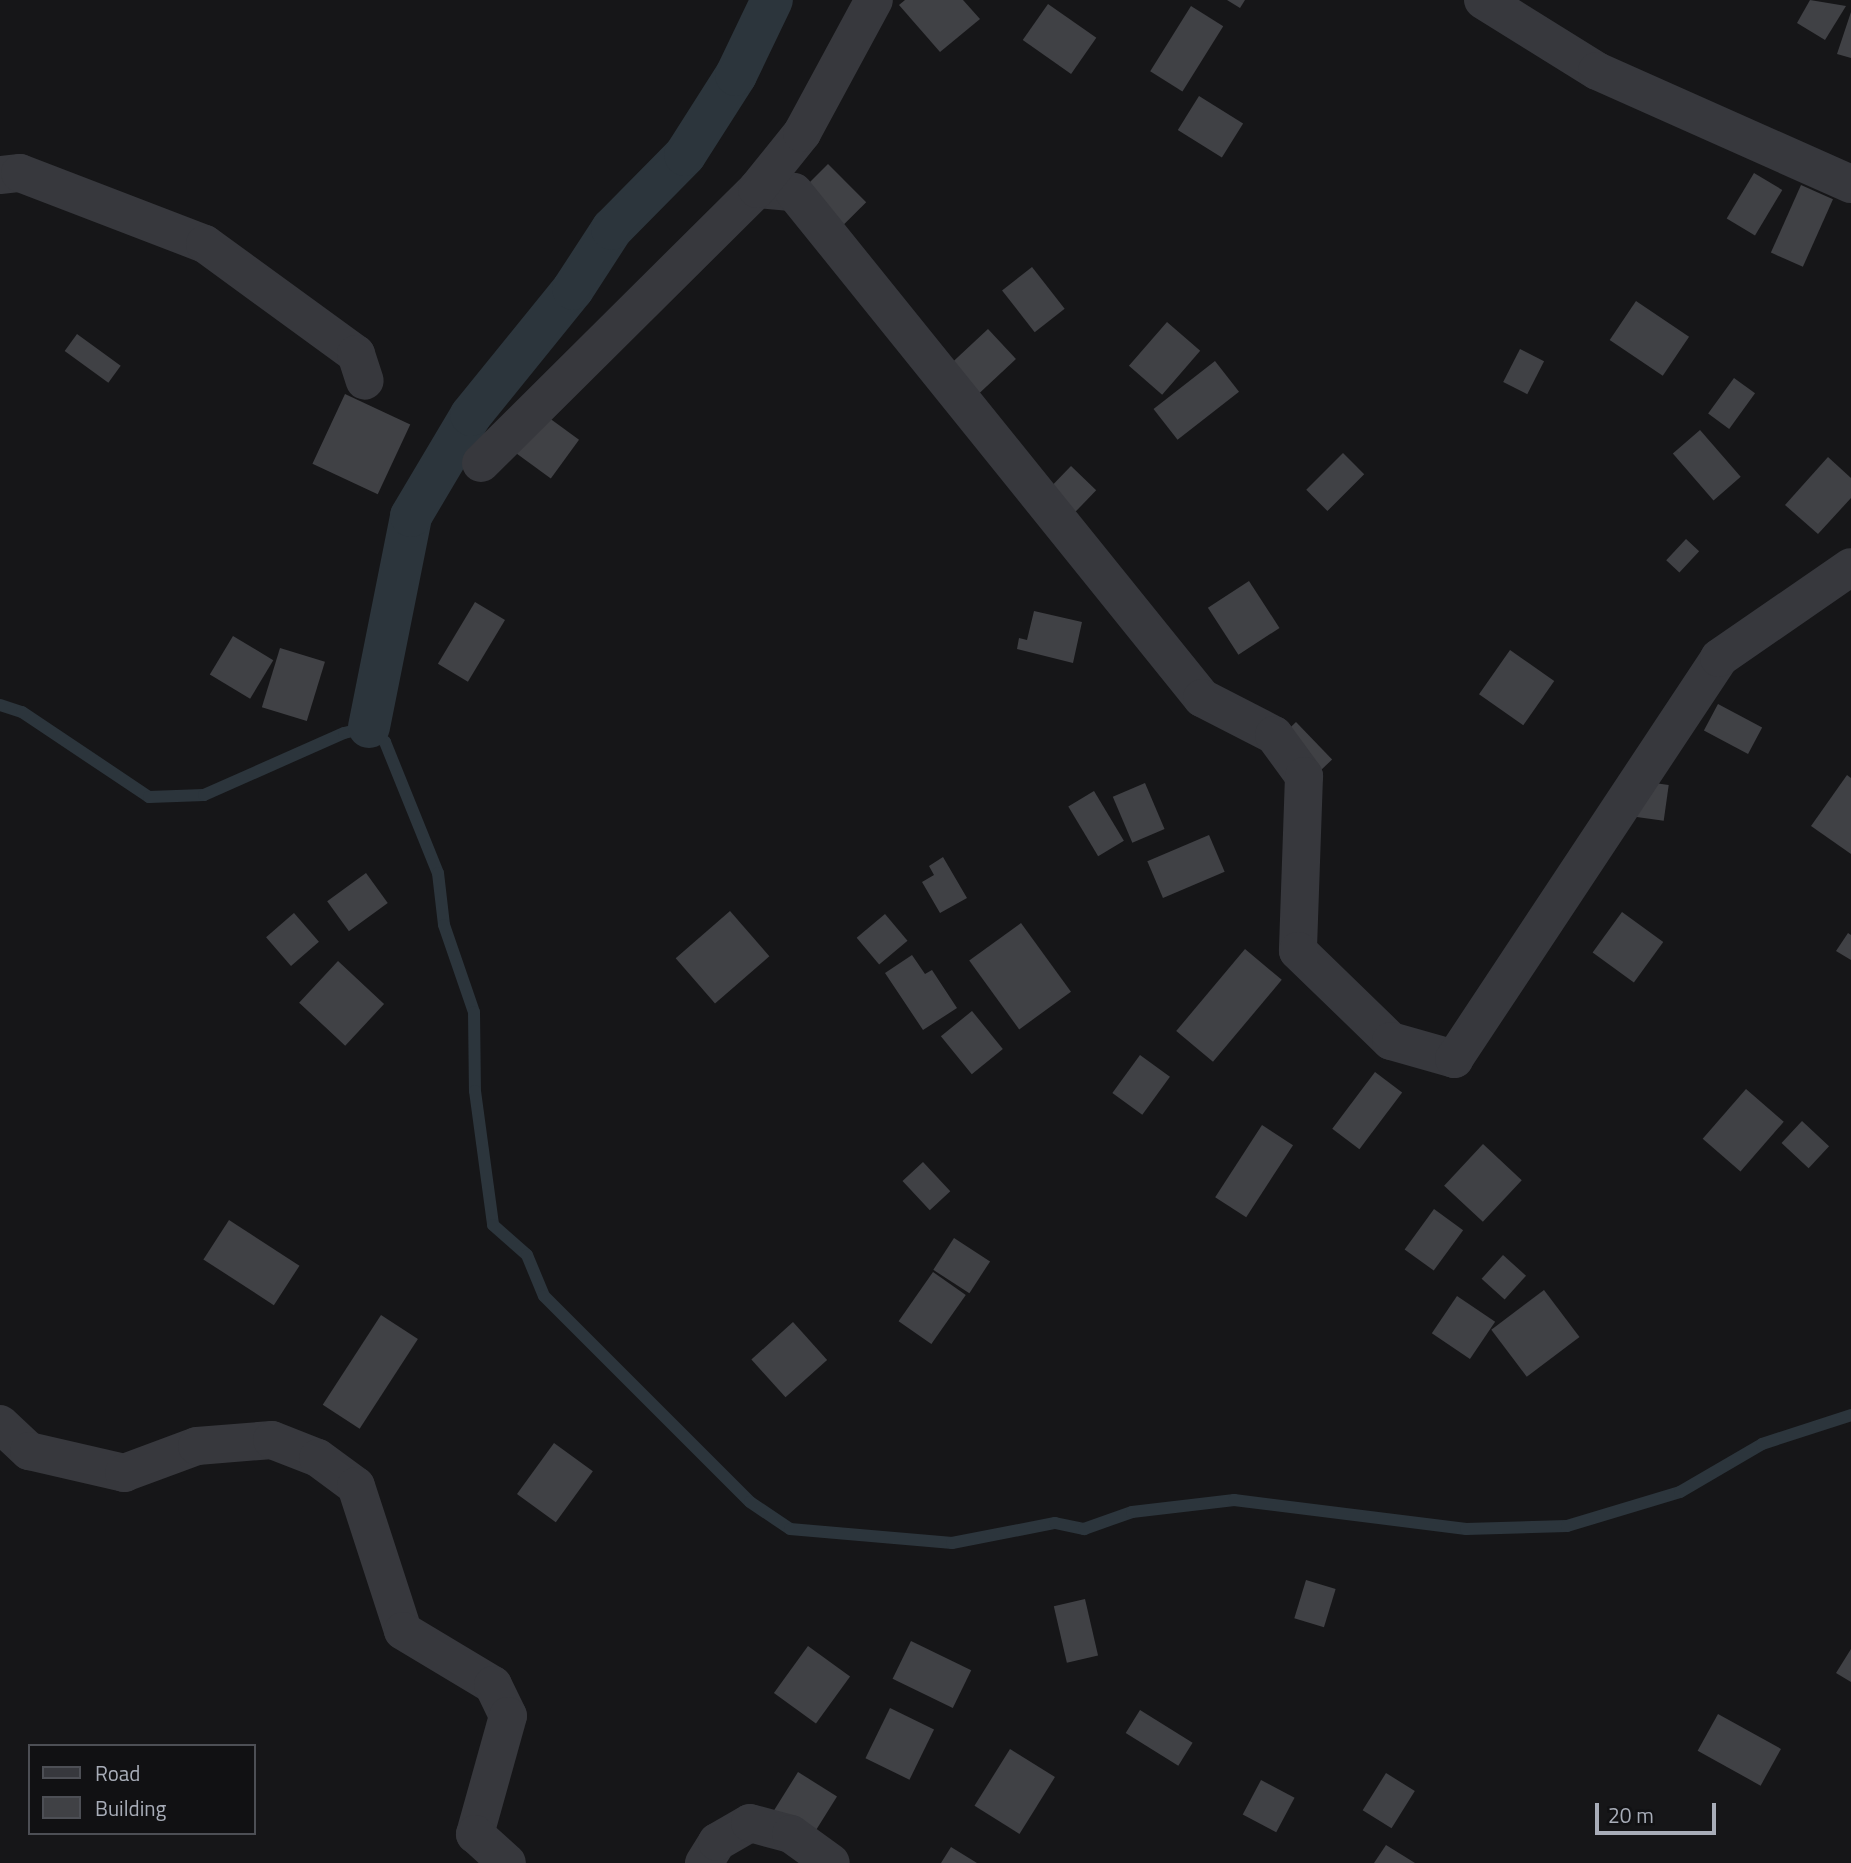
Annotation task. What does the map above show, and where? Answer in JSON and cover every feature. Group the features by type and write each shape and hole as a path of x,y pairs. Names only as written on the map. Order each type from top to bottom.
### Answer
{"street":[{"path":"481,463 757,189 802,133 874,0"},
{"path":"1483,0 1597,71 1851,184"},
{"path":"0,175 20,173 205,244 356,354 365,381"},
{"path":"757,189 794,192 1202,698 1274,735 1304,776 1298,951 1391,1041 1454,1059 1719,658 1851,567"},
{"path":"0,1424 29,1451 124,1473 197,1446 272,1440 318,1458 356,1486 403,1631 493,1685 508,1716 475,1834 507,1863"},
{"path":"704,1863 717,1842 750,1823 791,1835 831,1863"}],"building":[{"path":"905,0 963,0 980,19 940,52 899,5"},
{"path":"1227,0 1245,0 1240,8"},
{"path":"1810,0 1846,6 1825,40 1797,23"},
{"path":"1048,4 1096,38 1071,74 1023,40"},
{"path":"1191,6 1223,26 1182,91 1150,71"},
{"path":"1851,12 1851,58 1837,54"},
{"path":"1199,96 1243,124 1222,157 1178,130"},
{"path":"828,164 866,202 828,240 790,202"},
{"path":"1754,173 1782,190 1755,235 1727,218"},
{"path":"1801,185 1833,199 1803,267 1771,253"},
{"path":"1032,267 1065,309 1035,332 1002,290"},
{"path":"1636,301 1689,337 1663,376 1610,340"},
{"path":"1167,322 1200,351 1162,395 1129,366"},
{"path":"988,329 1016,359 959,412 931,382"},
{"path":"77,334 121,366 108,383 65,351"},
{"path":"1520,349 1544,361 1527,394 1503,382"},
{"path":"1215,361 1239,392 1178,440 1154,409"},
{"path":"1734,378 1755,393 1729,429 1708,414"},
{"path":"345,394 410,424 378,494 312,464"},
{"path":"541,412 579,440 551,478 513,451"},
{"path":"1700,430 1741,477 1714,500 1673,454"},
{"path":"1343,453 1364,474 1327,511 1306,490"},
{"path":"1828,457 1851,478 1851,498 1818,534 1785,505"},
{"path":"1071,466 1096,490 1074,513 1049,489"},
{"path":"1686,539 1699,551 1679,572 1666,560"},
{"path":"1249,581 1279,628 1238,655 1208,608"},
{"path":"475,602 505,620 468,682 438,664"},
{"path":"1034,611 1082,622 1073,663 1017,649 1019,638 1027,640"},
{"path":"233,636 273,660 250,699 210,675"},
{"path":"280,648 325,662 307,721 262,707"},
{"path":"1510,650 1554,681 1523,725 1479,694"},
{"path":"1718,704 1762,727 1748,754 1704,730"},
{"path":"1296,722 1332,759 1306,785 1269,748"},
{"path":"1847,775 1851,778 1851,854 1811,826"},
{"path":"1640,781 1669,785 1664,821 1635,817"},
{"path":"1145,783 1165,829 1132,843 1113,797"},
{"path":"1094,791 1124,841 1098,856 1068,806"},
{"path":"1209,835 1225,872 1163,898 1147,861"},
{"path":"943,857 967,898 940,913 922,882 934,875 929,866"},
{"path":"366,873 388,903 349,931 327,901"},
{"path":"730,911 769,956 715,1004 676,958"},
{"path":"1622,912 1663,942 1634,982 1593,952"},
{"path":"294,913 319,942 291,966 266,937"},
{"path":"885,914 907,941 879,965 857,938"},
{"path":"1021,923 1071,992 1019,1029 969,961"},
{"path":"1848,933 1851,935 1851,960 1836,951"},
{"path":"1245,949 1282,980 1213,1062 1176,1031"},
{"path":"912,955 925,974 932,970 957,1008 923,1030 885,973"},
{"path":"338,961 384,1004 345,1046 299,1003"},
{"path":"972,1011 1003,1049 972,1074 941,1036"},
{"path":"1140,1055 1170,1077 1142,1115 1112,1093"},
{"path":"1375,1072 1402,1092 1359,1149 1332,1129"},
{"path":"1746,1089 1784,1122 1740,1172 1703,1139"},
{"path":"1802,1121 1829,1146 1809,1168 1782,1143"},
{"path":"1262,1125 1293,1145 1246,1217 1215,1197"},
{"path":"1483,1144 1522,1180 1483,1222 1444,1186"},
{"path":"923,1162 950,1191 930,1210 903,1181"},
{"path":"1434,1209 1463,1230 1434,1271 1405,1249"},
{"path":"229,1220 299,1266 274,1305 203,1259"},
{"path":"954,1238 990,1261 969,1293 933,1270"},
{"path":"1503,1255 1526,1276 1505,1300 1482,1279"},
{"path":"933,1272 966,1295 931,1344 899,1321"},
{"path":"1544,1290 1580,1337 1527,1377 1491,1330"},
{"path":"1457,1296 1495,1322 1470,1359 1432,1333"},
{"path":"381,1315 418,1339 360,1429 323,1405"},
{"path":"793,1322 827,1360 786,1397 751,1359"},
{"path":"554,1443 593,1471 556,1522 517,1494"},
{"path":"1306,1580 1336,1589 1324,1627 1294,1618"},
{"path":"1085,1599 1098,1656 1067,1663 1054,1606"},
{"path":"911,1641 971,1670 953,1708 893,1679"},
{"path":"808,1646 850,1677 816,1723 774,1693"},
{"path":"1851,1649 1851,1682 1836,1673"},
{"path":"890,1708 934,1729 909,1780 865,1758"},
{"path":"1140,1710 1193,1743 1178,1766 1126,1733"},
{"path":"1718,1714 1781,1749 1761,1786 1698,1751"},
{"path":"1010,1749 1055,1777 1019,1834 974,1806"},
{"path":"798,1772 837,1796 810,1840 771,1815"},
{"path":"1386,1773 1415,1791 1392,1828 1363,1810"},
{"path":"1261,1780 1295,1798 1276,1832 1243,1814"},
{"path":"1386,1845 1415,1863 1374,1863"},
{"path":"951,1847 977,1863 941,1863"}],"waterway":[{"path":"369,727 411,516 471,415 573,289 612,229 685,155 736,75 772,0"},
{"path":"0,705 22,712 149,797 204,795 344,733 369,727 385,742 438,873 444,925 474,1012 475,1091 493,1225 527,1255 544,1296 750,1502 790,1529 952,1543 1055,1523 1084,1529 1132,1512 1234,1500 1466,1529 1567,1526 1680,1492 1762,1444 1851,1415"}]}
